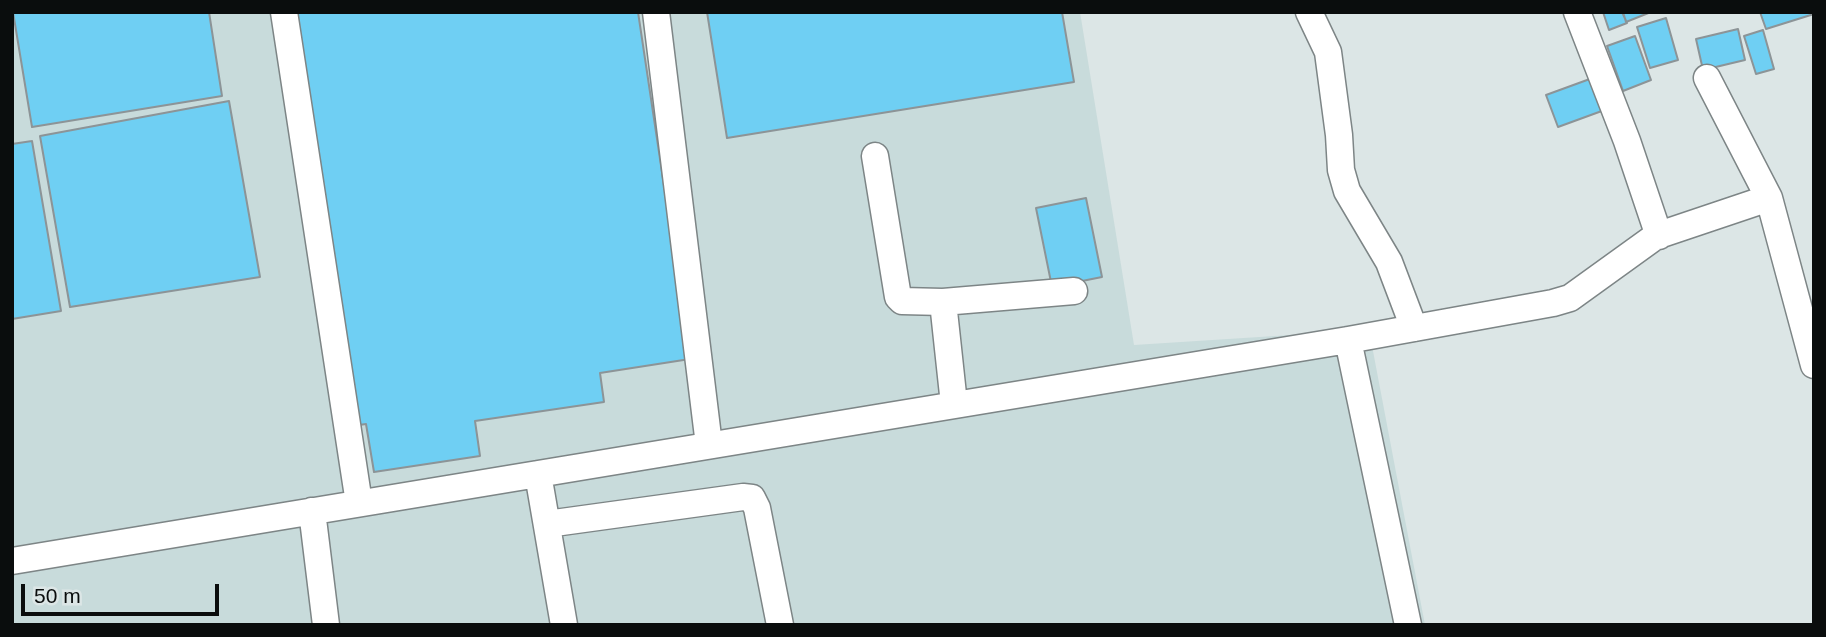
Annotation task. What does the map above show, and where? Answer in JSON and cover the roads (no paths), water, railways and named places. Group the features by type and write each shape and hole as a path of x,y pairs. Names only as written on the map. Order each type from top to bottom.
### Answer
{"street":[{"path":"284,12 359,503"},
{"path":"656,12 709,445"},
{"path":"1309,12 1328,52 1341,170 1347,191 1389,262 1414,328"},
{"path":"1577,12 1627,141 1659,236"},
{"path":"1707,78 1769,198 1814,365"},
{"path":"874,156 898,297 909,303 943,302 1074,291"},
{"path":"12,561 1348,340 1553,303 1570,298 1647,241 1769,198"},
{"path":"943,302 954,404"},
{"path":"1348,340 1408,625"},
{"path":"538,474 564,625"},
{"path":"547,524 743,496 752,498 757,508 780,625"},
{"path":"312,511 326,625"}]}
